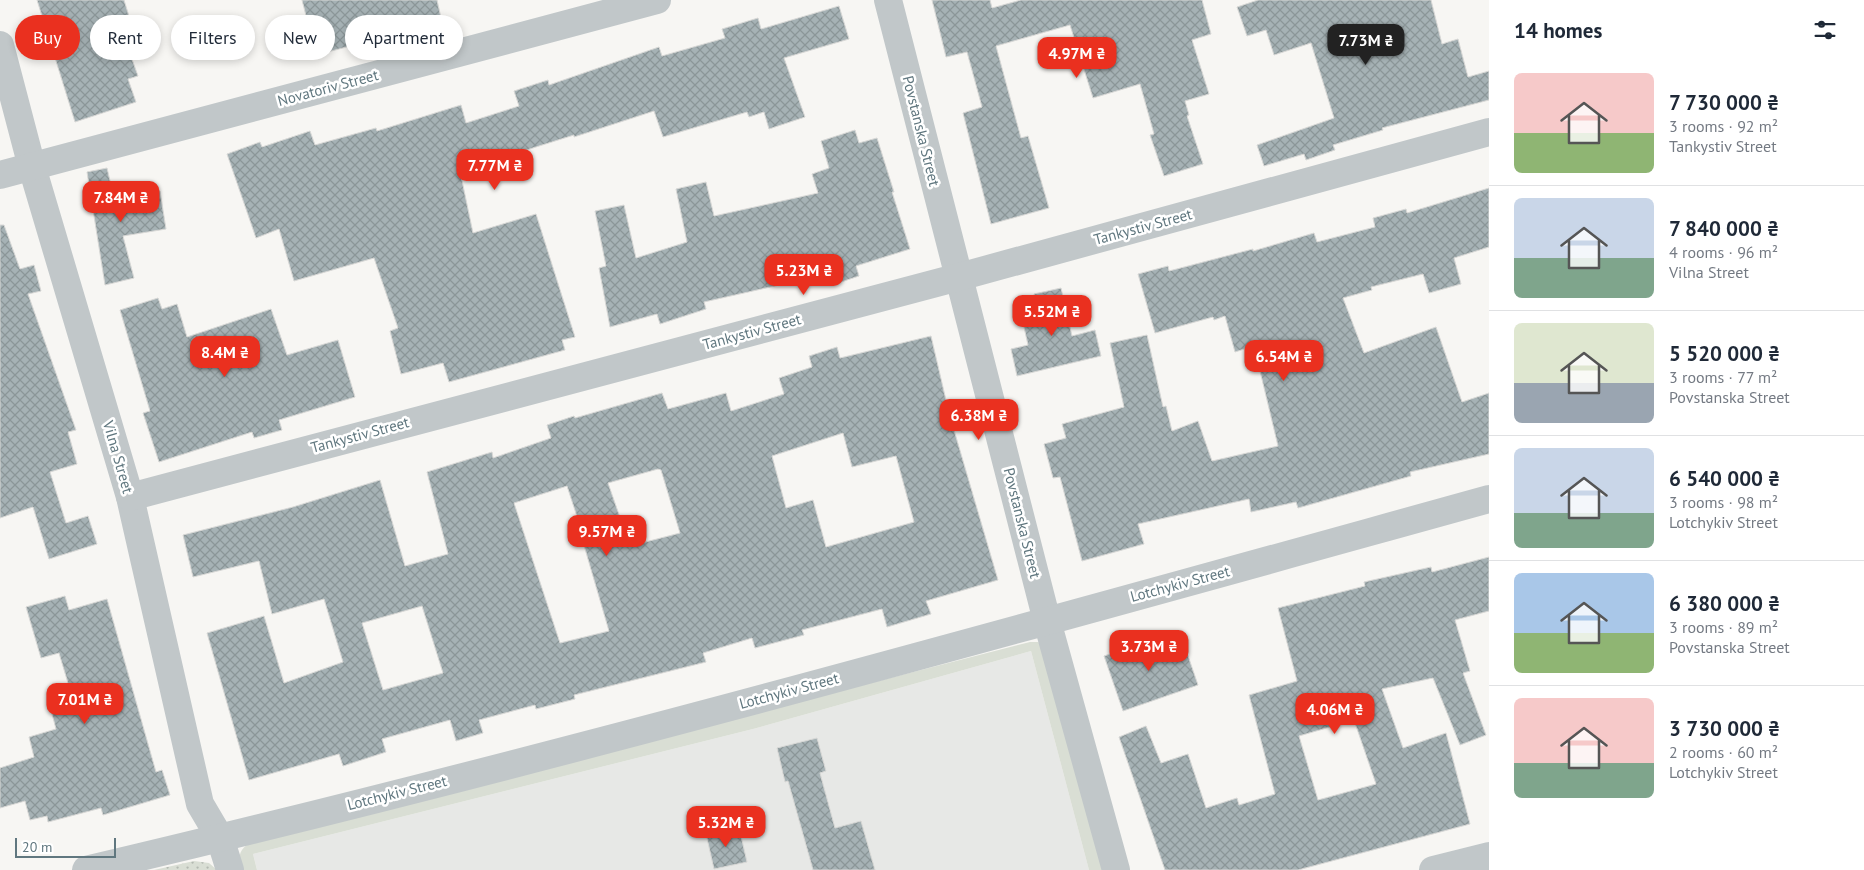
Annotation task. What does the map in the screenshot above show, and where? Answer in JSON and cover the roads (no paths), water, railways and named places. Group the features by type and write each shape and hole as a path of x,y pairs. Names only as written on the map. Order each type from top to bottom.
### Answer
{"street":[{"name":"Novatoriv Street","path":"0,176 657,0"},
{"name":"Povstanska Street","path":"888,0 1047,621 1116,870"},
{"name":"Vilna Street","path":"0,45 32,166 130,497 200,804 220,838 230,870"},
{"name":"Tankystiv Street","path":"130,497 959,277 1489,132"},
{"name":"Lotchykiv Street","path":"86,870 220,838 735,706 1489,499"},
{"path":"1433,870 1489,856"}]}
